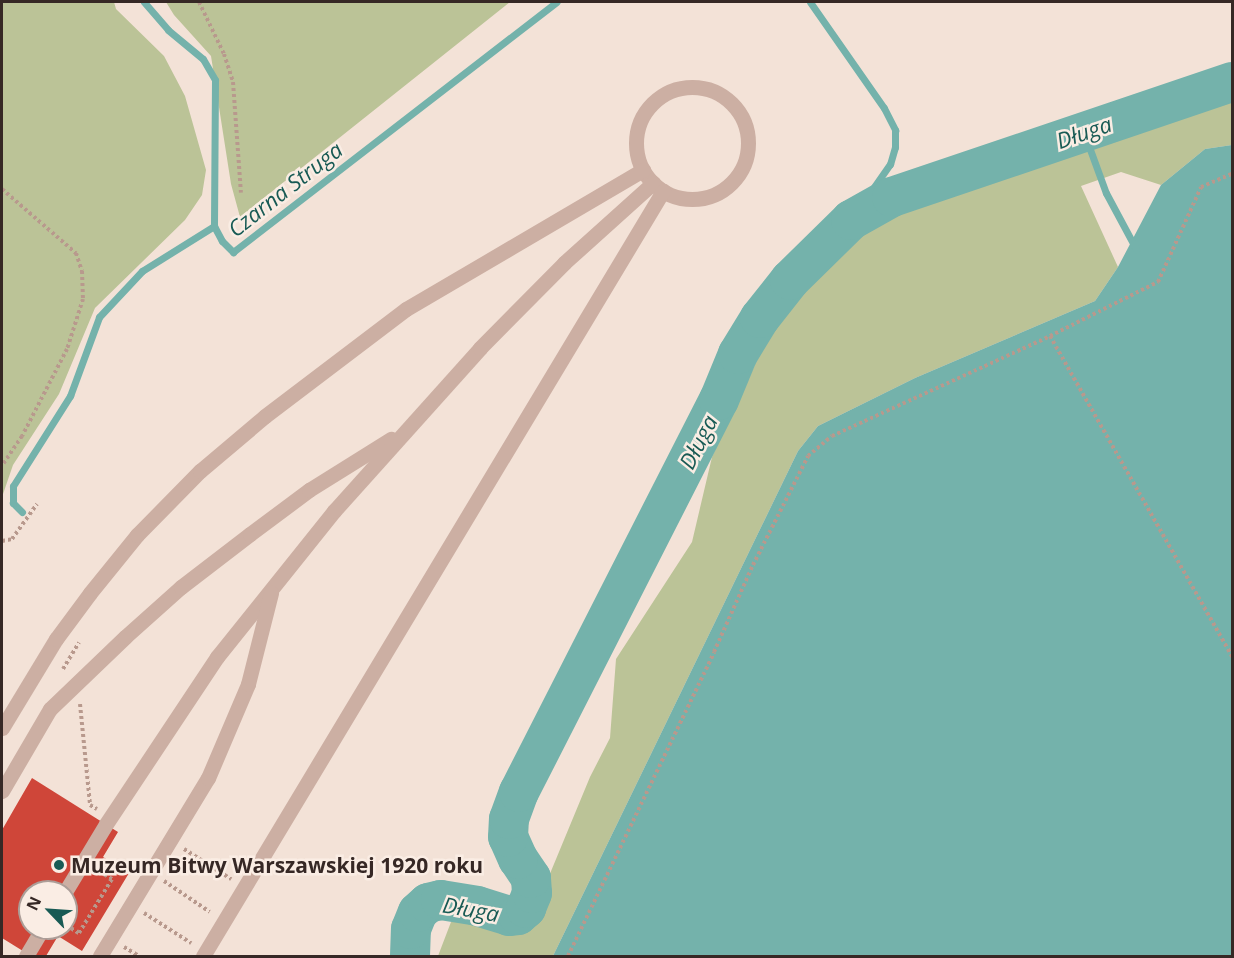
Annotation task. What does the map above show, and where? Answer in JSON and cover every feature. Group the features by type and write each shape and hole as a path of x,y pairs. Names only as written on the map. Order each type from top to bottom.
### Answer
{"street":[{"path":"700,86 718,92 733,103 744,118 748,136 748,155 740,172 728,186 712,196 694,200 675,197 653,181 637,158 635,140 639,121 649,105 664,93 681,87 700,86"},
{"path":"72,880 217,657 272,587 405,429 480,348 564,263 653,181"},
{"path":"2,728 56,639 90,593 138,536 200,471 265,416 406,309 653,181"},
{"path":"204,955 653,181"},
{"path":"2,791 51,709 181,587 309,490 405,429"},
{"path":"100,957 208,778 228,735 248,684 272,587"},
{"path":"26,957 36,940"}],"path":[{"path":"199,2 224,54 232,82 241,193"},
{"path":"568,957 714,652 753,565 808,456 832,436 1050,336 1158,282 1201,188 1233,174"},
{"path":"2,189 76,253 82,271 83,300 68,349 22,436 2,466"},
{"path":"1050,336 1233,657"},
{"path":"2,541 12,539 38,504"},
{"path":"58,678 78,644"},
{"path":"78,682 90,805 111,817"},
{"path":"171,840 245,887"},
{"path":"78,932 112,879 83,862"},
{"path":"151,873 224,921"},
{"path":"131,905 204,955"}],"green space":[{"path":"2,2 114,2 116,9 164,56 185,96 206,170 202,195 185,220 95,308 59,394 13,465 2,497"},
{"path":"166,2 510,2 240,217 231,184 211,56 174,15"},
{"path":"1232,90 1232,145 1205,149 1161,185 1121,172 1081,186 1118,267 1095,301 915,378 818,426 798,451 553,956 438,956 451,922 473,919 500,932 525,934 590,777 610,738 616,659 692,542 712,457 778,315 849,241 903,208 1216,101"}],"water":[{"path":"1232,145 1232,956 553,956 798,451 818,426 915,378 1095,301 1118,267 1161,185 1205,149"}],"building":[{"name":"Muzeum Bitwy Warszawskiej 1920 roku","path":"32,778 118,832 103,857 129,873 82,951 64,940 78,940 78,880 18,880 18,940 56,940 46,956 31,956 2,938 2,830"}],"waterway":[{"name":"Czarna Struga","path":"144,2 168,30 203,59 215,80 214,226 222,241 233,252 557,2"},
{"name":"Czarna Struga","path":"810,2 884,108 895,130 895,147 890,164 851,220"},
{"name":"Długa","path":"410,956 411,929 418,912 428,903 441,900 477,906 509,916 518,915 526,908 532,893 531,878 518,859 508,837 509,819 519,792 719,400 738,354 760,318 790,280 851,220 892,197 1232,82"},
{"path":"1084,133 1106,193 1136,249"},
{"path":"22,512 13,503 13,486 70,396 99,317 142,271 214,226"}],"place":[{"name":"Muzeum Bitwy Warszawskiej 1920 roku","path":"59,865"}]}
